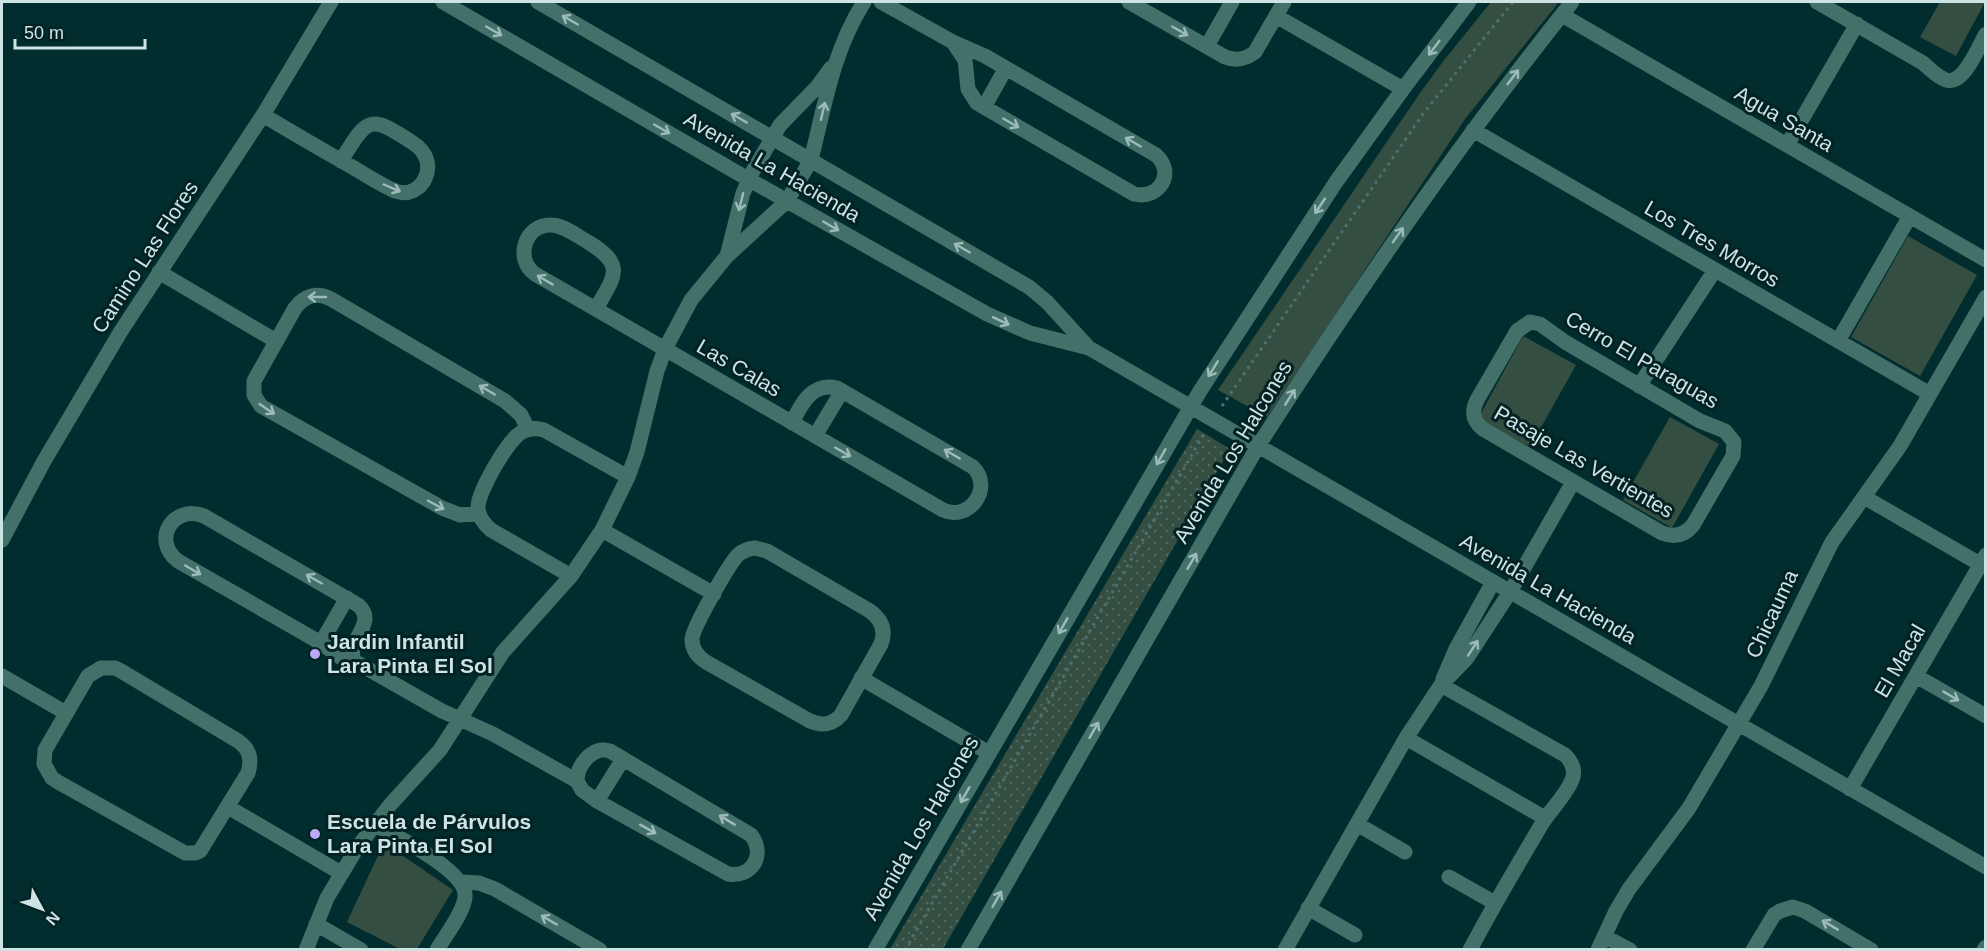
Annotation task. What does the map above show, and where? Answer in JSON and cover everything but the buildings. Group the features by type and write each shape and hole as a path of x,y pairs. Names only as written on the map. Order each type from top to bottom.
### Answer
{"street":[{"name":"Camino Las Flores","path":"2,540 84,392 159,272 263,115 331,2"},
{"name":"Avenida La Hacienda","path":"443,2 748,179 1002,321 1043,337 1089,348 1986,867"},
{"name":"Avenida La Hacienda","path":"538,2 1029,287 1047,302 1089,348"},
{"path":"306,950 315,924 341,873 374,824 430,762 503,652 571,576 602,530 628,477 640,443 657,371 665,350 691,300 727,256 787,201 811,160 834,63 850,26 864,2"},
{"path":"880,2 953,42 985,56 1156,155 1164,168 1162,184 1152,193 1134,194 984,107 970,94 967,66 962,53 953,42"},
{"path":"1129,2 1231,59 1237,60 1255,52 1284,2"},
{"path":"1207,46 1232,2"},
{"name":"Avenida Los Halcones","path":"875,950 1190,406 1305,230 1402,89 1469,2"},
{"name":"Avenida Los Halcones","path":"968,950 1258,446 1356,296 1473,130 1572,2"},
{"path":"1817,2 1923,63 1943,79 1953,81 1963,74 1986,34"},
{"name":"Agua Santa","path":"1562,15 1986,260"},
{"path":"1276,16 1402,89"},
{"path":"1787,145 1857,24"},
{"path":"967,66 976,58 985,56"},
{"path":"727,256 748,179 783,122 817,87 834,63"},
{"path":"984,107 1006,68"},
{"path":"263,115 341,161 398,192 410,191 419,186 426,177 428,167 426,156 420,147 386,126 375,123 361,129 341,161"},
{"name":"Los Tres Morros","path":"1473,130 1930,394"},
{"path":"1838,341 1910,216"},
{"name":"Las Calas","path":"596,309 612,279 614,271 610,258 602,250 560,226 544,225 533,231 524,247 524,260 526,266 535,274 948,512 966,510 978,497 981,482 973,467 842,391"},
{"path":"735,226 750,234"},
{"path":"1639,386 1715,270"},
{"path":"159,272 276,341"},
{"path":"478,513 460,515 442,508 261,406 254,395 254,381 276,341 299,303 311,296 325,296 505,401 521,415 528,429"},
{"name":"Chicauma","path":"1601,943 1629,889 1689,808 1773,663 1818,567 1843,526 1900,446 1986,297"},
{"name":"Cerro El Paraguas","path":"1473,416 1477,400 1513,336 1525,324 1530,322 1540,324 1565,342 1639,386 1700,421 1725,431 1734,442 1733,456 1693,525 1679,535"},
{"path":"792,423 802,403 812,392 830,387 842,391 815,436"},
{"name":"Pasaje Las Vertientes","path":"1473,416 1483,429 1573,482 1662,533 1679,535"},
{"path":"571,576 486,526 478,513 479,500 495,469 515,437 528,429 544,430 628,477"},
{"path":"1285,950 1406,738 1442,685 1467,658 1510,592 1573,482"},
{"path":"1864,497 1982,567"},
{"path":"353,654 366,618 362,608 204,516 189,513 175,519 170,525 165,538 166,545 172,557 178,561 321,643 353,654 442,711 494,734 577,781 582,790 597,801 728,874 741,874 752,868 755,863 758,846 751,835 605,749 594,752 578,772 577,781"},
{"path":"602,530 714,594"},
{"path":"755,548 767,551 880,620 884,632 883,639 837,719 821,725 810,721 706,662 696,654 693,648 693,635 714,594 737,556 748,549 755,548"},
{"name":"El Macal","path":"1850,789 1982,567"},
{"path":"1442,685 1456,649 1493,582"},
{"path":"321,643 346,598"},
{"path":"108,668 121,671 238,741 247,749 251,760 250,767 228,807 204,847 190,854 58,782 47,771 45,750 84,682 94,671 108,668"},
{"path":"1916,675 1986,716"},
{"path":"2,676 66,713"},
{"path":"861,678 989,753"},
{"path":"1442,685 1569,759 1573,769 1572,780 1545,818 1470,950"},
{"path":"1406,738 1545,818"},
{"path":"597,801 623,759"},
{"path":"228,807 341,873"},
{"path":"374,824 434,860 461,882 465,891 465,901 437,950"},
{"path":"1357,824 1405,852"},
{"path":"1449,877 1495,903"},
{"path":"461,882 478,883 495,889 600,950"},
{"path":"1753,950 1774,915 1793,907 1805,911 1871,950"},
{"path":"1308,908 1355,935"},
{"path":"315,924 361,950"},
{"path":"1601,943 1630,950"}],"path":[{"path":"905,950 1213,420 1423,114 1513,2"}],"green space":[{"path":"1491,2 1559,2 1465,119 1267,417 1218,390 1420,93"},
{"path":"1940,2 1985,2 1956,56 1920,37"},
{"path":"1908,236 1977,275 1920,376 1851,337"},
{"path":"1523,336 1576,365 1530,447 1478,419"},
{"path":"1670,417 1719,444 1672,528 1623,500"},
{"path":"1197,429 1230,449 943,949 890,949"},
{"path":"384,843 453,890 417,949 400,949 347,922"}],"place":[{"name":"Jardin Infantil Lara Pinta El Sol","path":"315,654"},
{"name":"Escuela de Párvulos Lara Pinta El Sol","path":"315,834"}]}
